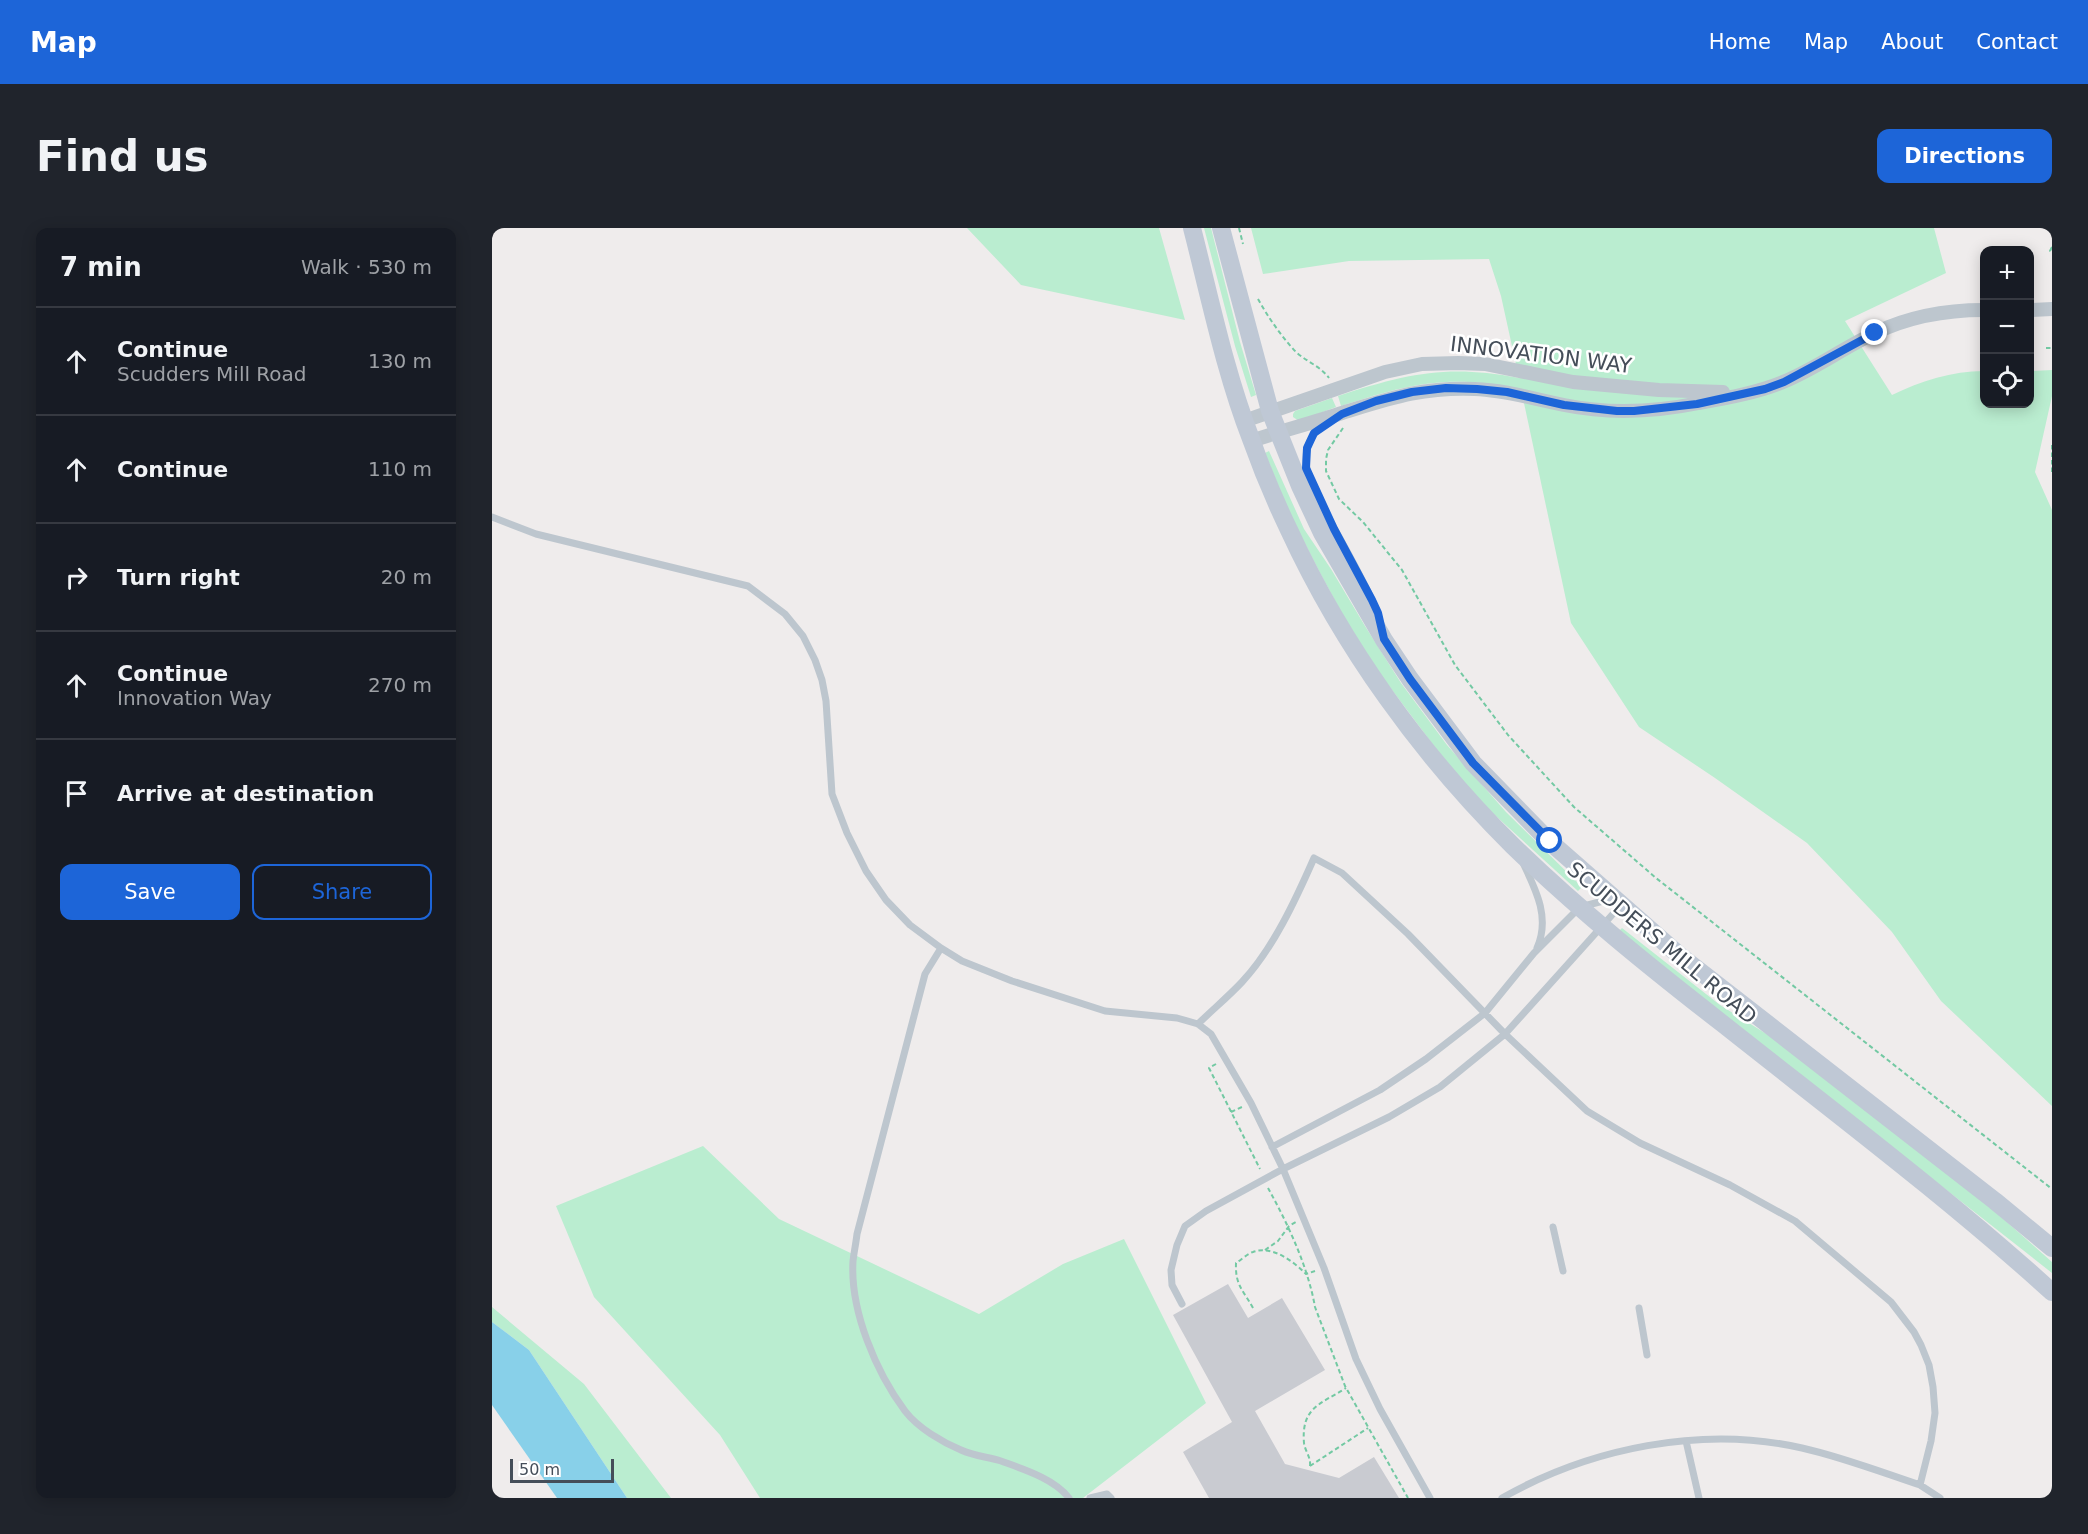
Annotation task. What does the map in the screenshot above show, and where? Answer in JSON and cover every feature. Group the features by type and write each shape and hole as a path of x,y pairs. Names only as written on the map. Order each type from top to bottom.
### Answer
{"main road":[{"name":"SCUDDERS MILL ROAD","path":"1192,228 1244,421 1290,532 1329,607 1363,662 1427,750 1514,847 1580,907 1983,1231 2052,1292"},
{"name":"SCUDDERS MILL ROAD","path":"1221,228 1270,411 1300,486 1322,533 1410,679 1473,763 1550,841 1617,902 1728,994 1995,1201 2052,1248"}],"street":[{"path":"2034,310 2052,309"},
{"name":"INNOVATION WAY","path":"1251,441 1342,414 1376,401 1412,392 1446,388 1507,392 1598,410 1634,411 1697,404 1765,389 1784,382 1875,333 1908,320 1964,310 1980,310"},
{"name":"INNOVATION WAY","path":"1244,421 1385,372 1422,364 1485,364 1573,382 1659,390 1743,393"},
{"path":"1598,410 1601,384"}],"lane":[{"path":"1342,414 1314,433 1307,448 1306,468 1378,613 1384,639"},
{"path":"492,517 536,534 748,586 785,614 803,636 822,680 826,701 832,794 847,833 866,871 886,900 910,925 962,961 1012,981 1105,1011 1177,1018 1198,1024 1211,1034 1231,1067 1283,1169 1324,1268 1356,1359 1380,1409 1430,1498"},
{"path":"1514,847 1540,902 1543,926 1534,953"},
{"path":"1198,1024 1243,981 1270,944 1314,858 1342,873 1408,934 1505,1034 1587,1111 1640,1143 1730,1185 1795,1221 1891,1302 1921,1345 1929,1365 1933,1387 1935,1413 1931,1442 1920,1485"},
{"path":"1272,1147 1380,1090 1426,1059 1485,1013 1534,953 1580,907 1617,902"},
{"path":"1182,1304 1172,1285 1171,1270 1177,1245 1185,1226 1206,1211 1283,1169 1389,1117 1440,1087 1505,1034 1602,926 1617,902"},
{"path":"941,948 925,974 857,1234 853,1263 856,1299 868,1344 906,1413 934,1437 962,1451 1001,1461 1026,1471 1048,1481 1069,1498"},
{"path":"1553,1227 1563,1271"},
{"path":"1640,1308 1647,1355"},
{"path":"1502,1498 1532,1481 1607,1455 1646,1446 1722,1439 1765,1442 1802,1448 1920,1485 1940,1498"},
{"path":"1686,1441 1700,1498"},
{"path":"1090,1498 1107,1494 1111,1498"}],"path":[{"path":"1239,228 1244,249"},
{"path":"2052,247 2050,250 2052,252"},
{"path":"1255,290 1258,300 1286,340 1298,354 1322,368 1333,389"},
{"path":"2046,348 2052,348"},
{"path":"1342,414 1345,423 1328,450 1326,459 1326,471 1340,499 1385,547 1416,593 1455,665 1508,735 1574,807 1656,878 2052,1189"},
{"path":"2052,445 2052,475"},
{"path":"1209,1068 1289,1226 1313,1294 1315,1307 1346,1388 1408,1498"},
{"path":"1253,1308 1239,1284 1236,1263 1253,1252 1264,1250 1278,1241 1289,1226"},
{"path":"1264,1250 1287,1258 1306,1274"},
{"path":"1346,1388 1319,1403 1308,1416 1303,1430 1305,1448 1311,1460 1310,1466 1368,1428"}],"green space":[{"path":"967,228 1159,228 1185,320 1021,285"},
{"path":"1204,228 1211,228 1256,395 1251,397 1235,346"},
{"path":"1251,228 1934,228 1946,273 1845,321 1892,395 1937,378 1980,371 1980,408 2034,408 2034,371 2052,370 2052,396 2035,472 2052,510 2052,1106 1941,1001 1892,932 1807,843 1639,727 1571,623 1521,389 1472,382 1430,383 1341,406 1338,396 1406,377 1470,372 1519,378 1501,296 1489,259 1349,261 1263,274"},
{"path":"1332,398 1336,407 1299,421 1293,417 1295,411"},
{"path":"1269,451 1304,529 1401,683 1447,745 1506,812 1582,887 1578,891 1475,797 1380,674 1345,619 1289,512 1265,453"},
{"path":"1622,928 1720,1005 1773,1038 1991,1208 2052,1262 2052,1273 1618,932"},
{"path":"703,1146 779,1219 979,1314 1063,1264 1124,1239 1206,1403 1083,1498 760,1498 720,1435 594,1297 556,1206"},
{"path":"492,1307 584,1384 671,1498 627,1498 529,1350 492,1322"}],"water":[{"path":"492,1322 529,1350 627,1498 557,1498 492,1405"}],"building":[{"path":"1228,1284 1248,1318 1282,1298 1325,1370 1255,1411 1285,1464 1339,1478 1374,1457 1399,1498 1209,1498 1183,1452 1232,1422 1173,1315"}],"route":[{"path":"1550,841 1473,763 1410,679 1384,639 1378,613 1316,493 1306,468 1307,448 1314,433 1342,414 1376,401 1412,392 1446,388 1507,392 1564,405 1617,411 1697,404 1765,389 1784,382 1875,333"}]}
